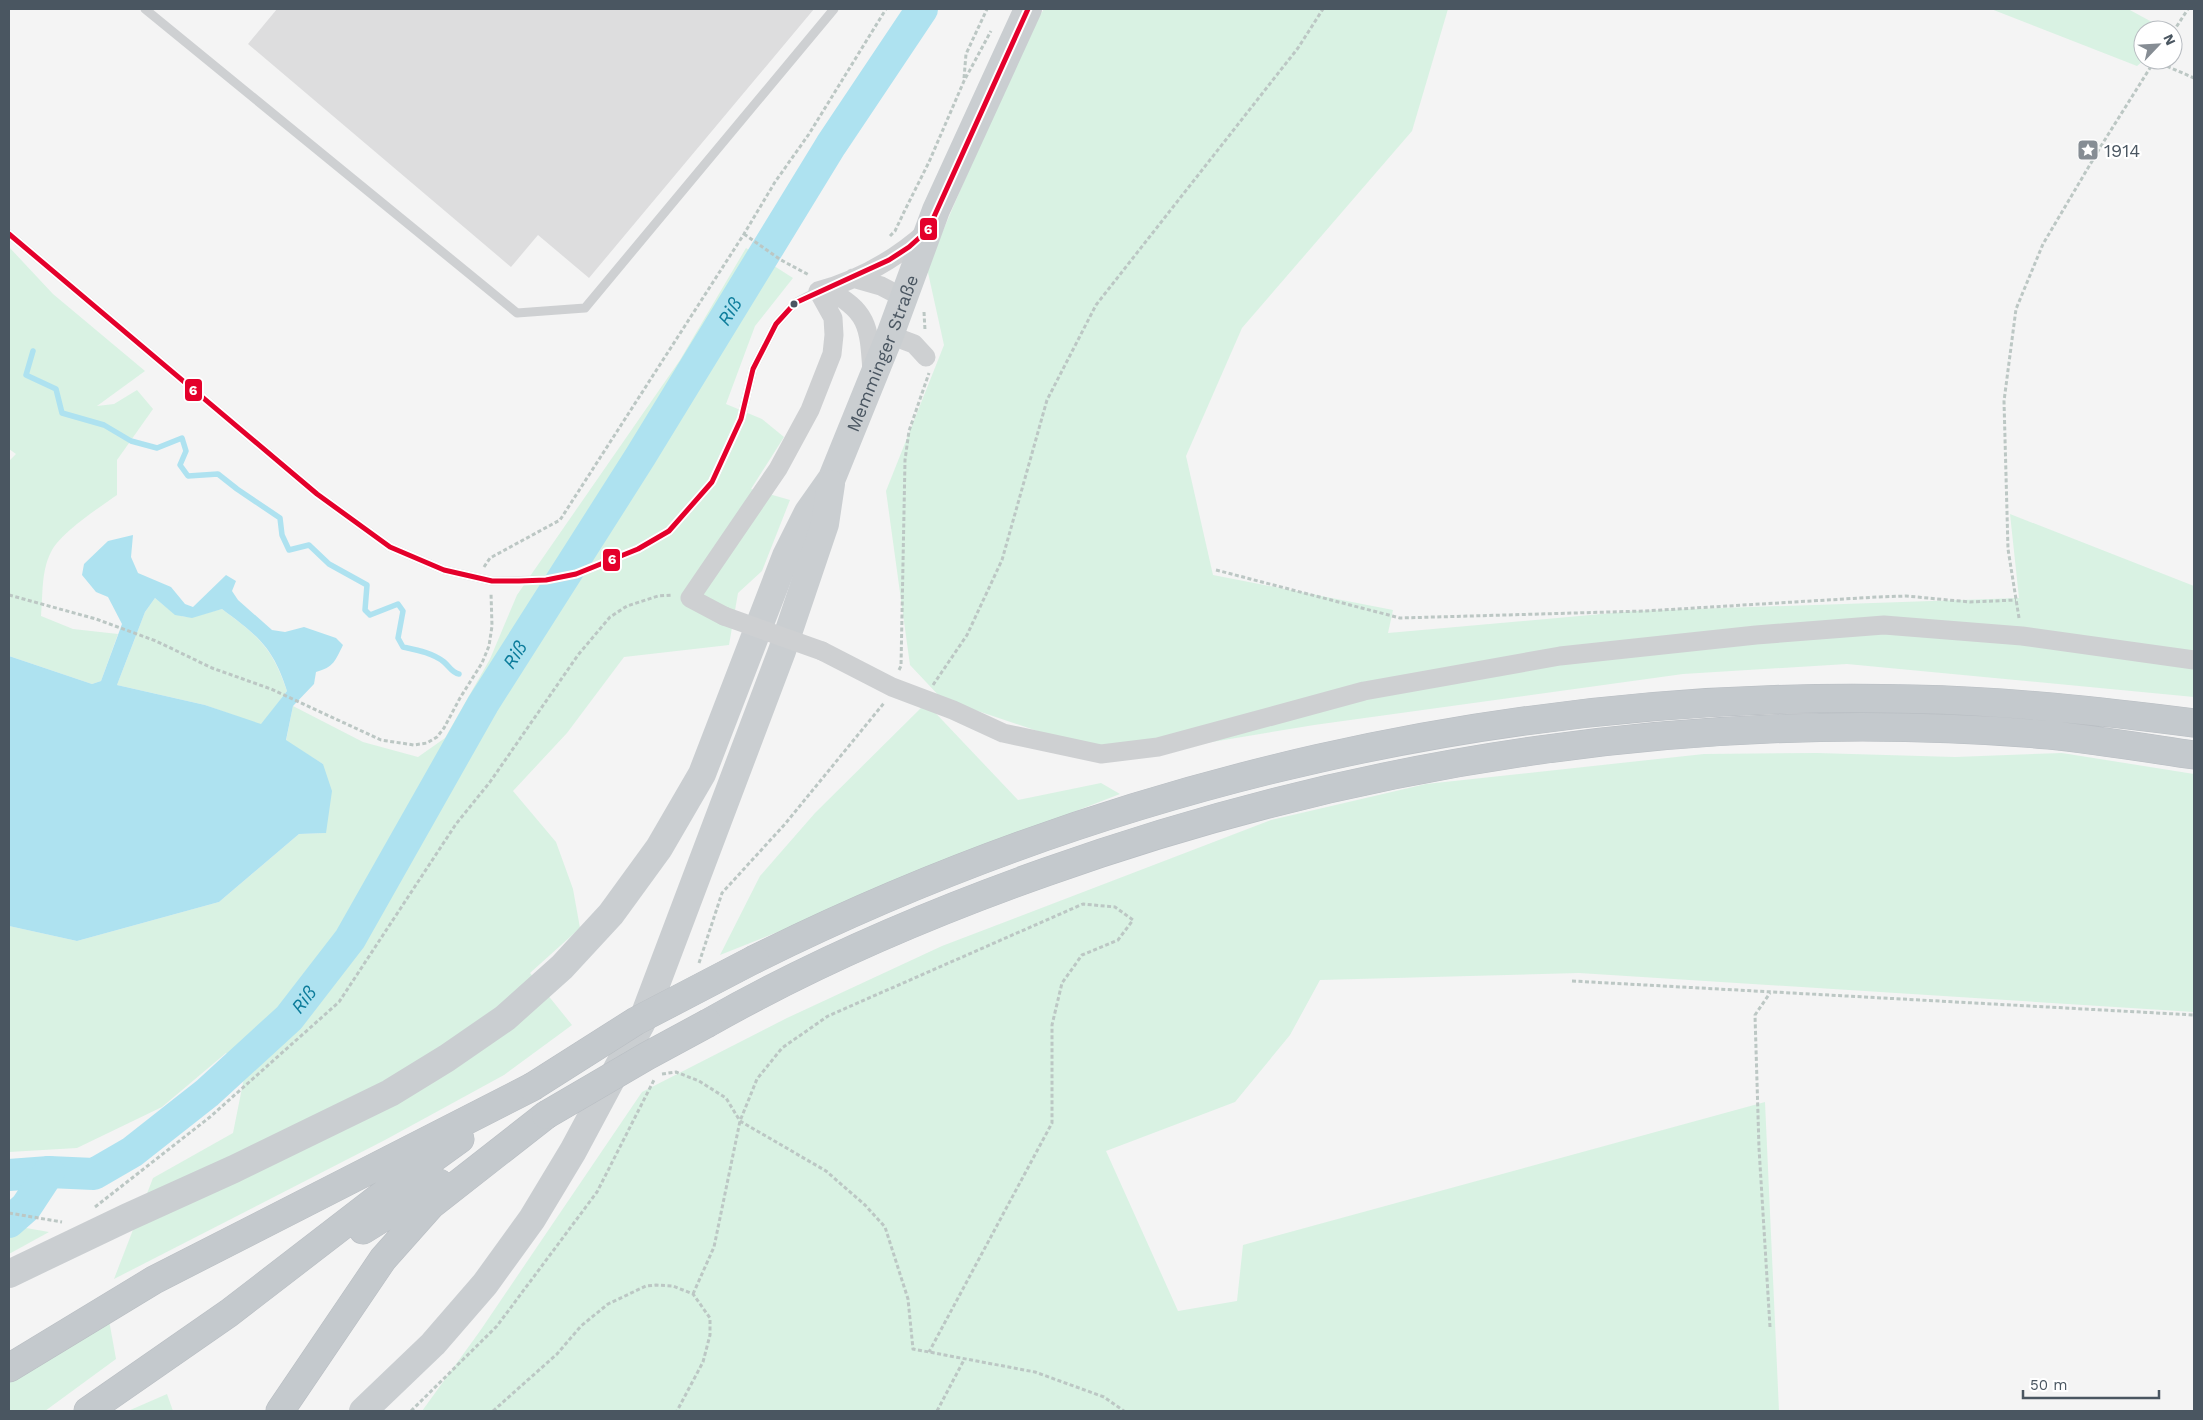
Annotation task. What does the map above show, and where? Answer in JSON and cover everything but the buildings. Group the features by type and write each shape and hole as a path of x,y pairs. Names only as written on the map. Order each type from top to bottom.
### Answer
{"highway":[{"path":"88,1411 229,1313 377,1199 532,1086 636,1021 756,959 843,917 922,882 1067,828 1144,803 1275,768 1398,741 1503,724 1630,709 1722,702 1827,698 1913,699 2050,705 2194,723"},
{"path":"229,1313 546,1116 647,1056 807,972 893,932 1000,888 1072,862 1178,828 1279,801 1460,762 1561,747 1665,736 1782,729 1924,729 2050,736 2194,755"},
{"path":"9,1368 154,1280 532,1086"},
{"path":"280,1411 383,1259 431,1205 546,1116"}],"main road":[{"name":"Memminger Straße","path":"832,478 890,335 928,230 1028,9"},
{"path":"9,1274 128,1216 234,1169 390,1093 447,1058 505,1018 562,967 611,914 658,848 702,774 786,556 808,512 832,478"},
{"path":"363,1411 433,1344 485,1284 532,1219 574,1151 641,1024 746,741 782,651 825,524 832,478"}],"street":[{"path":"822,290 853,278 889,260 909,247 928,230"},
{"path":"853,278 881,286 904,298"},
{"path":"822,290 854,307 865,321 870,338 873,378"},
{"path":"822,290 833,318 834,335 832,354 810,410 778,469 690,598 724,616 822,651 892,687 924,698 1003,733 1101,754 1158,747 1364,691 1560,656 1756,635 1884,625 2022,636 2194,660"},
{"path":"890,335 914,344 926,357"}],"lane":[{"path":"146,9 517,313 585,308 834,9"},
{"path":"9,234 317,494 390,547 444,570 492,581 546,580 576,574 638,549 669,532 712,482 741,419 753,369 776,324 795,303 822,290"}],"path":[{"path":"477,577 490,558 560,520 744,234 775,182 809,134 886,9"},
{"path":"964,81 966,54 987,9"},
{"path":"924,698 967,635 1002,560 1047,400 1096,305 1298,48 1323,9"},
{"path":"2181,20 2188,9"},
{"path":"886,239 895,231 929,162 964,81 994,25"},
{"path":"2022,636 2008,549 2004,401 2016,309 2043,244 2149,70"},
{"path":"2177,70 2194,78"},
{"path":"744,234 781,260 809,274 818,271"},
{"path":"698,964 722,893 785,824 882,707 901,666 905,460 909,431 930,371 926,357"},
{"path":"1216,570 1400,618 1645,611 1906,596 1970,602 2016,600"},
{"path":"9,595 96,619 156,640 212,668 271,689 380,740 414,745 427,743 437,737 482,663 489,646 492,626 492,581"},
{"path":"91,1210 210,1117 339,1002 456,824 490,782 578,654 610,617 627,606 658,596 681,595 690,598"},
{"path":"692,1294 714,1247 740,1121 757,1079 782,1048 828,1016 1083,904 1114,907 1133,920 1118,940 1082,955 1062,983 1052,1026 1052,1123 929,1352"},
{"path":"1572,981 2194,1015"},
{"path":"1770,1327 1759,1148 1755,1016 1771,992"},
{"path":"411,1411 497,1326 597,1192 661,1068"},
{"path":"657,1075 676,1072 699,1081 726,1098 740,1121 826,1171 865,1205 885,1227 908,1299 913,1349 1035,1372 1104,1397 1124,1411"},
{"path":"9,1213 60,1222 68,1220"},
{"path":"492,1411 557,1354 581,1326 608,1304 646,1286 656,1285 673,1286 692,1294 710,1318 710,1335 703,1362 677,1411"},
{"path":"937,1411 965,1358"}],"green space":[{"path":"1044,9 1448,9 1412,131 1242,328 1186,456 1213,575 1393,610 1388,633 1635,611 2019,598 2010,514 2194,586 2194,697 1847,664 1683,674 1314,725 1200,744 1079,745 942,699 910,665 886,491 944,345 927,268 1025,39"},
{"path":"1991,9 2128,9 2148,20 2133,20 2133,64"},
{"path":"9,247 53,294 145,371 97,406 114,404 137,390 153,409 117,460 117,495 81,521 63,537 51,552 46,567 41,616 73,629 118,634 101,681 92,684 9,656 9,461 16,454 9,449"},
{"path":"746,248 793,278 755,326 726,404 762,419 784,437 751,489 790,500 762,571 738,593 729,645 624,657 567,733 513,791 556,842 573,889 580,928 530,973 572,1025 504,1075 385,1140 114,1279 153,1178 233,1133 246,1068 226,1053 162,1107 77,1148 9,1152 9,926 77,941 219,902 299,834 326,833 323,764 286,741 293,706 363,742 418,757 445,738 490,659 517,595 680,360"},
{"path":"155,598 174,612 187,617 222,609 245,627 262,644 276,663 287,691 261,725 205,705 117,685 145,612"},
{"path":"926,703 1018,800 1101,783 1120,794 901,879 810,919 720,955 760,876 815,813"},
{"path":"1817,753 1955,757 2062,753 2194,774 2194,1012 1579,973 1320,980 1290,1035 1235,1102 1106,1151 1178,1311 1237,1301 1243,1245 1765,1102 1779,1411 422,1411 480,1331 642,1092 787,1018 942,946 1271,820 1426,784 1704,754"},
{"path":"9,1225 49,1232 9,1254"},
{"path":"109,1320 116,1359 45,1411 9,1411 9,1383"},
{"path":"167,1394 173,1411 128,1411"}],"water":[{"path":"133,535 131,557 138,573 171,587 185,604 193,607 226,575 236,581 232,591 238,600 272,630 285,632 304,627 336,638 343,645 333,663 327,668 316,672 314,684 293,706 286,740 323,764 332,791 326,833 299,834 219,902 77,941 9,926 9,656 92,684 101,681 122,624 108,597 96,592 82,575 84,564 108,541","holes":["155,598 175,615 192,618 222,609 255,635 263,644 276,663 287,691 261,724 205,705 117,685 145,612"]}],"waterway":[{"name":"Riß","path":"9,1175 49,1172 94,1174 132,1152 207,1093 289,1018 350,939 483,704 640,457 831,145 922,9"},
{"path":"33,351 26,375 56,389 62,413 104,425 131,441 157,448 182,438 186,451 180,465 188,476 218,474 280,518 282,535 289,550 309,545 329,564 367,585 365,610 370,615 398,604 403,611 398,638 403,647 435,656 459,674"},
{"path":"9,1222 26,1207 49,1172"}],"transit line":[{"name":"6","path":"9,234 317,494 390,547 444,570 492,581 546,580 576,574 638,549 669,531 712,482 741,419 753,369 776,324 795,303 889,260 909,247 928,230 1028,9"}],"place":[{"name":"1914","path":"2088,150"}]}
